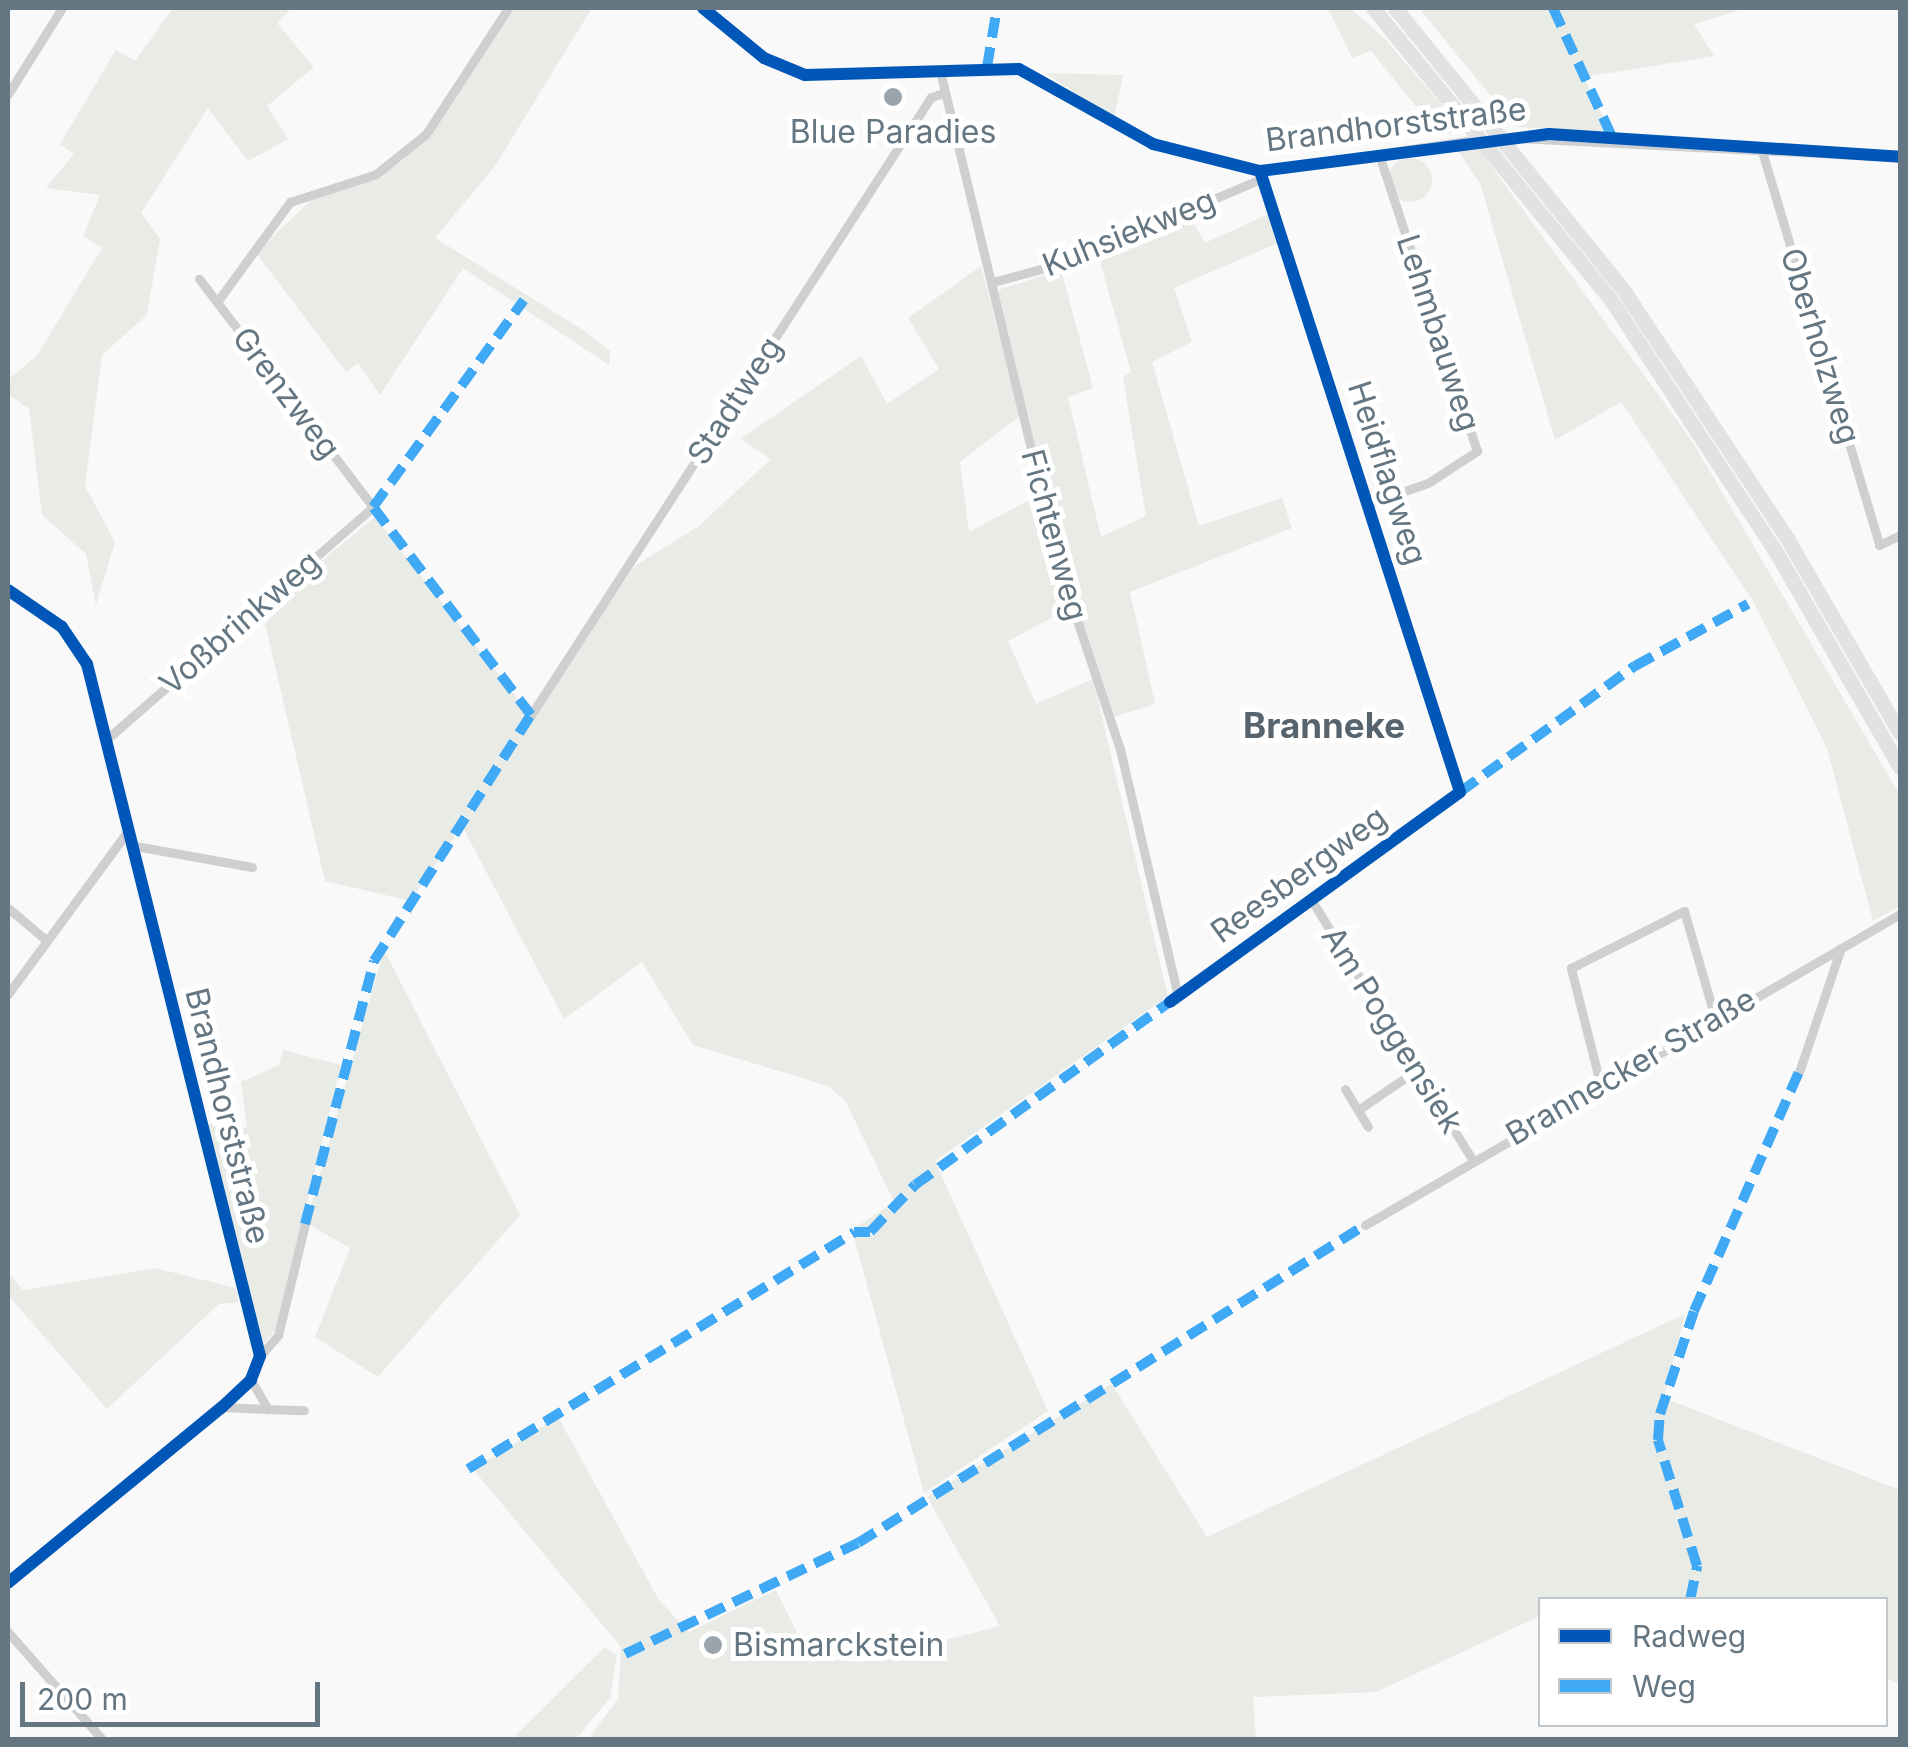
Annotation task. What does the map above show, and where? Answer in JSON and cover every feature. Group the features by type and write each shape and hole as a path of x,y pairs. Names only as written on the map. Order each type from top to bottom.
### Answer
{"highway":[{"path":"1373,8 1609,297 1776,552 1900,768"},
{"path":"1395,8 1622,288 1788,540 1900,733"}],"street":[{"path":"8,94 62,8"},
{"path":"217,302 290,202 390,167 426,134 508,8"},
{"name":"Brandhorststraße","path":"702,8 764,58 806,75 1020,69 1153,144 1261,175 1450,141 1549,134 1900,157"},
{"name":"Fichtenweg","path":"940,71 1060,569 1120,749 1174,999"},
{"name":"Stadtweg","path":"532,715 931,97 943,92"},
{"name":"Oberholzweg","path":"1761,148 1880,545 1900,535"},
{"name":"Lehmbauweg","path":"1368,504 1428,484 1477,452 1379,154"},
{"name":"Kuhsiekweg","path":"993,282 1063,263 1261,175"},
{"name":"Heidflagweg","path":"1261,175 1460,792"},
{"name":"Grenzweg","path":"199,279 373,507"},
{"name":"Voßbrinkweg","path":"107,738 373,507"},
{"name":"Brandhorststraße","path":"8,590 78,644 107,738 130,845 260,1356"},
{"name":"Reesbergweg","path":"1174,999 1460,792"},
{"path":"8,994 127,832"},
{"path":"130,845 252,867"},
{"name":"Am Poggensiek","path":"1312,901 1472,1159"},
{"path":"8,908 46,940"},
{"path":"1600,1083 1572,968 1684,911 1715,1018"},
{"name":"Brannecker Straße","path":"1365,1225 1600,1083 1900,914"},
{"path":"1799,1072 1841,948"},
{"path":"1358,1110 1418,1069"},
{"path":"1345,1089 1368,1127"},
{"path":"8,1582 251,1380 260,1356 278,1335 305,1224"},
{"path":"251,1380 268,1409"},
{"path":"222,1407 304,1410"},
{"path":"8,1632 104,1740"},
{"path":"84,1740 96,1730"}],"shaded area":[{"path":"173,8 292,8 277,23 314,67 267,106 288,139 248,161 208,108 141,213 160,239 147,315 102,355 85,486 115,542 96,605 86,554 42,515 29,409 8,394 8,380 38,354 102,248 83,236 100,195 46,188 74,154 60,144 116,50 135,61"},
{"path":"513,8 592,8 495,166 435,238 583,330 610,351 609,365 463,268 380,395 358,363 346,372 256,253 310,201 402,162"},
{"path":"1328,8 1350,8 1385,39 1464,131 1439,135 1371,51 1352,58"},
{"path":"1419,8 1747,8 1694,24 1714,56 1584,77 1611,133 1516,127"},
{"path":"1045,73 1123,75 1114,118"},
{"path":"1478,148 1692,441 1900,795 1900,906 1873,921 1827,748 1753,601 1621,402 1555,440 1480,183 1457,149"},
{"path":"1410,158 1425,165 1432,180 1425,195 1410,202 1395,195 1388,180 1395,165"},
{"path":"1188,213 1205,243 1269,214 1278,243 1174,288 1192,342 1152,362 1199,526 1282,498 1292,528 1130,592 1155,704 1114,717 1065,567 998,290 1061,270 1093,388 1068,397 1101,537 1146,516 1123,377 1131,372 1096,247"},
{"path":"981,266 1020,416 960,462 969,532 1037,496 1068,609 1008,641 1036,704 1093,679 1168,996 935,1161 1048,1411 924,1493 852,1230 894,1202 846,1102 828,1086 693,1045 642,962 564,1019 462,826 411,901 325,881 262,610 375,517 530,715 636,565 699,526 771,459 740,439 861,356 887,404 939,369 908,318"},
{"path":"384,950 520,1215 378,1377 315,1337 350,1248 306,1223"},
{"path":"283,1050 341,1065 276,1329 263,1345 204,1123 247,1128 241,1082 279,1065"},
{"path":"155,1268 236,1288 238,1302 219,1304 107,1409 8,1295 8,1272 23,1290"},
{"path":"1685,1314 1664,1398 1900,1490 1900,1684 1888,1679 1888,1597 1538,1597 1538,1617 1376,1692 1253,1697 1256,1739 588,1739 618,1699 621,1647 473,1469 558,1417 659,1600 689,1632 776,1590 801,1640 833,1660 860,1662 1000,1626 927,1497 1112,1384 1207,1537"},
{"path":"605,1647 617,1655 610,1698 576,1739 512,1739"}],"marked path":[{"path":"987,67 997,8"},
{"path":"1553,8 1613,139"},
{"path":"305,1224 374,961 531,715 373,507 524,300"},
{"path":"1460,792 1635,666 1748,604"},
{"path":"468,1469 854,1232 870,1232 915,1185 1170,1002"},
{"path":"1691,1597 1697,1566 1658,1440 1660,1414 1694,1311 1799,1072"},
{"path":"625,1654 858,1543 1365,1225"}],"cycle path":[{"path":"703,8 764,58 805,75 1019,69 1153,144 1260,171 1549,134 1900,157"},
{"path":"1170,1002 1460,792 1260,171"},
{"path":"8,590 62,627 87,664 260,1356 251,1380 222,1407 8,1583"}],"place":[{"name":"Blue Paradies","path":"893,97"},
{"name":"Bismarckstein","path":"713,1645"}],"district":[{"name":"Branneke","path":"1324,725"}]}
